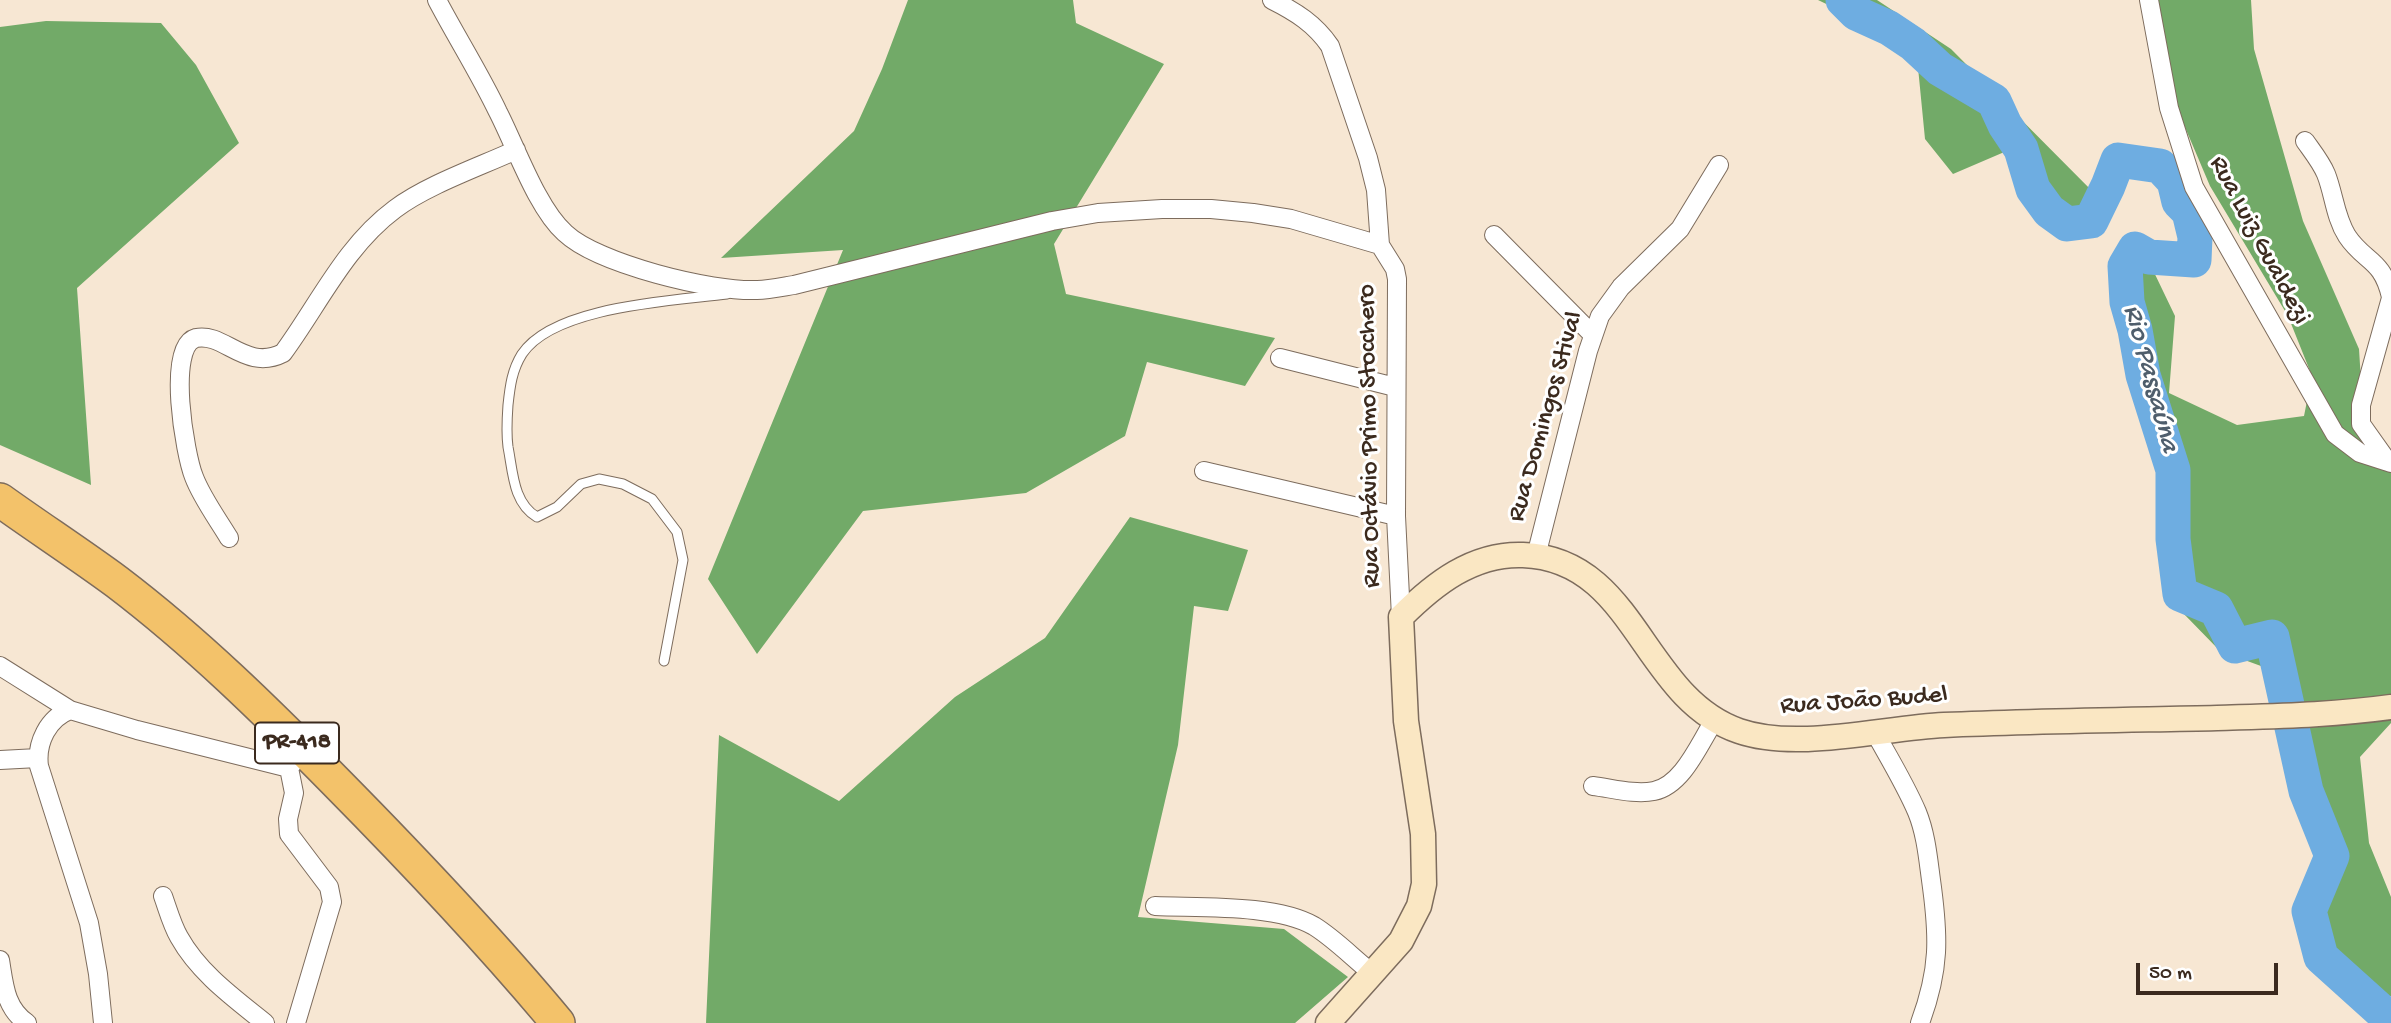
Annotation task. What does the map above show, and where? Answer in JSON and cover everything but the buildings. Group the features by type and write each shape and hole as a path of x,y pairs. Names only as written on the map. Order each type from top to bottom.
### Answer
{"highway":[{"name":"PR-418","path":"0,500 118,583 211,661 297,759 425,873 558,1023"}],"street":[{"path":"437,0 483,81 552,217 564,232 580,245 611,259 688,281 756,290 794,285 1052,221 1098,213 1162,209 1210,209 1292,219 1380,245"},
{"name":"Rua Octávio Primo Stocchero","path":"1272,0 1307,20 1331,46 1376,190 1380,245 1395,269 1396,516 1401,617"},
{"name":"Rua Luiz Gualdezi","path":"2149,0 2169,108 2194,187 2335,434 2360,453 2390,463"},
{"path":"2305,141 2325,173 2340,223 2348,239 2387,279 2391,297 2361,405 2361,424 2390,463"},
{"path":"229,538 194,478 188,461 180,370 183,351 188,343 196,338 206,339 260,359 274,358 283,353 335,275 378,222 416,195 516,150"},
{"name":"Rua Domingos Stival","path":"1536,556 1593,335 1610,299 1680,229 1719,165"},
{"path":"1494,235 1593,335"},
{"path":"1280,358 1395,387"},
{"path":"1204,471 1396,516"},
{"name":"Rua João Budel","path":"1401,617 1438,583 1457,571 1487,559 1515,555 1558,561 1582,572 1604,590 1674,686 1692,704 1714,721 1764,738 1812,738 1946,725 2287,715 2391,707"},
{"path":"1328,1023 1401,941 1419,906 1424,884 1423,834 1406,721 1401,617"},
{"path":"0,666 70,710 137,730 297,759 288,819 289,834 329,887 332,902 296,1023"},
{"path":"70,710 53,720 43,738 38,758 42,779 89,923 103,1023"},
{"path":"1593,786 1642,792 1665,787 1676,779 1714,721"},
{"path":"1874,731 1918,815 1929,865 1938,949 1934,977 1920,1023"},
{"path":"0,760 38,758"},
{"path":"163,896 178,936 187,951 228,993 265,1023"},
{"path":"1155,906 1262,912 1298,919 1314,926 1372,973"},
{"path":"0,960 7,999 19,1017 27,1023"}],"lane":[{"path":"664,661 683,560 677,532 653,499 623,484 599,479 580,484 557,507 537,517 527,511 516,491 506,434 510,379 523,353 546,332 575,318 635,306 756,290"}],"green space":[{"path":"908,0 1073,0 1076,23 1164,64 1054,244 1066,294 1275,338 1245,386 1147,362 1125,436 1026,493 863,511 757,654 708,579 843,250 721,258 854,131 882,69"},
{"path":"1818,0 1877,0 1951,49 2101,200 2057,221 2009,150 1953,174 1925,139 1916,47"},
{"path":"2150,0 2251,0 2254,49 2303,221 2359,349 2363,413 2391,453 2391,723 2360,757 2369,843 2391,897 2391,996 2367,996 2315,915 2331,851 2297,761 2280,673 2220,651 2183,613 2169,451 2129,338 2122,280 2151,266 2175,316 2169,393 2237,425 2304,416 2312,376 2288,316 2210,186 2156,59"},
{"path":"46,21 161,23 196,65 239,143 77,288 91,485 0,445 0,27"},
{"path":"1130,517 1248,550 1228,611 1194,606 1178,745 1138,917 1284,929 1348,977 1295,1023 706,1023 719,735 839,801 955,697 1045,638"}],"waterway":[{"name":"Rio Passaúna","path":"1843,0 1856,13 1889,28 1913,44 1940,69 1994,101 2005,125 2021,149 2033,189 2049,211 2067,224 2091,221 2118,160 2160,166 2174,181 2179,202 2189,212 2195,237 2194,260 2149,257 2135,249 2125,266 2127,302 2143,375 2173,470 2173,539 2180,594 2216,609 2235,646 2272,637 2306,791 2332,856 2309,911 2321,957 2382,1012 2391,1016"}]}
